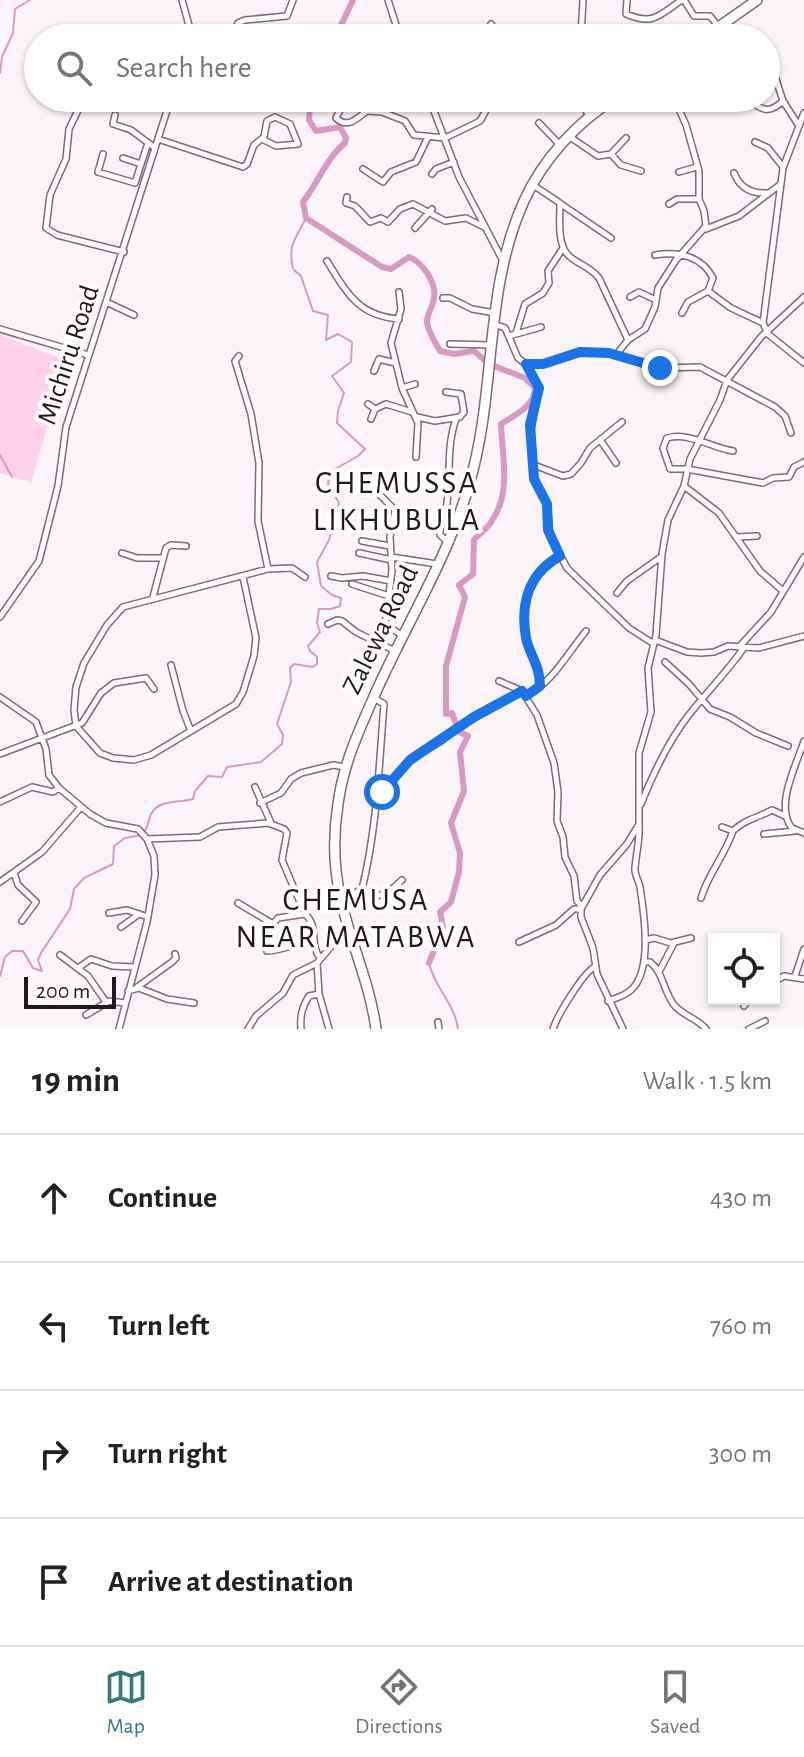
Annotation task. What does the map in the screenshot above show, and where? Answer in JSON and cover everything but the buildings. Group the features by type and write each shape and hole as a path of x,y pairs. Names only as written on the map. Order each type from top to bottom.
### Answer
{"highway":[{"path":"726,24 757,0"},
{"name":"Zalewa Road","path":"376,1029 368,990 341,901 336,836 345,767 373,697 448,542 469,486 476,457 503,261 518,215 532,185 561,146 595,112"}],"street":[{"path":"182,0 189,24"},
{"path":"388,0 396,24"},
{"path":"582,24 583,0"},
{"path":"627,0 626,14 646,20 660,17 667,8 683,0 694,16 710,16 714,24"},
{"path":"239,24 287,16 293,2 300,3"},
{"path":"780,92 799,126"},
{"path":"77,112 69,129 66,159 50,195 46,228 50,233 124,252"},
{"name":"Michiru Road","path":"0,617 39,561 58,486 66,427 167,112"},
{"path":"339,112 336,118 344,123 357,120 366,112"},
{"path":"381,112 406,122 413,135 445,138 480,121 485,112"},
{"path":"435,112 454,162 503,261"},
{"path":"587,112 589,116"},
{"path":"680,112 701,180 699,199 706,216 705,230"},
{"path":"804,113 783,168 763,323 767,331 804,363"},
{"path":"115,115 113,124 131,130 155,148"},
{"path":"158,139 243,167 254,145 265,135 267,121 275,117 293,127 298,144 276,146 262,139"},
{"path":"539,123 561,146"},
{"path":"569,136 596,155 611,154 626,138"},
{"path":"363,169 383,182 389,173 416,162 428,137"},
{"path":"755,142 768,148 783,168"},
{"path":"103,154 98,172 135,183 148,143"},
{"path":"611,154 621,165 641,171"},
{"path":"123,158 141,164"},
{"path":"432,174 436,169 454,162"},
{"path":"679,172 697,167"},
{"path":"734,173 739,184 749,191 767,193"},
{"path":"616,355 628,340 643,331 653,315 658,288 676,260 705,230 739,216 781,184"},
{"path":"532,185 611,238"},
{"path":"347,197 346,203 355,206 371,222 380,218 388,222 408,204 416,205 445,221 466,218 487,228"},
{"path":"669,204 677,199 699,199"},
{"path":"560,203 563,248 568,255 592,269 599,278 628,340"},
{"path":"415,228 431,212"},
{"path":"516,333 525,304 542,294 549,283 548,271 563,248"},
{"path":"655,255 684,253 707,267 713,278 708,291 688,302 682,313"},
{"path":"327,261 345,292 356,303 379,318 399,319"},
{"path":"708,291 741,314 763,323"},
{"path":"399,292 399,319 391,343 402,388 418,428 416,457"},
{"path":"630,297 639,292 656,300"},
{"path":"608,1001 632,990 638,983 644,962 640,887 635,870 641,806 639,753 651,714 649,658 654,642 661,557 668,520 684,486 698,442 727,380 767,331 804,297"},
{"path":"443,298 450,298 472,309 495,313"},
{"path":"106,302 134,315"},
{"path":"493,324 505,328 518,358 526,364 539,388 530,425 536,482 547,504 548,530 567,568 629,628 654,642 691,653 714,652 725,646 763,647 804,636"},
{"path":"509,336 541,327"},
{"path":"0,329 88,355"},
{"path":"450,344 491,345"},
{"path":"526,364 543,364 580,352 616,355 660,368 700,367 783,413 791,433"},
{"path":"239,356 235,361 251,414 259,463 258,521 268,569"},
{"path":"374,371 379,359 395,363"},
{"path":"402,388 415,384"},
{"path":"446,392 461,394 464,412 456,419 449,445 447,508 439,528 440,535 448,542"},
{"path":"368,404 375,409"},
{"path":"371,419 375,409 386,404 435,421 456,419"},
{"path":"534,465 566,476 581,463 590,448 622,422"},
{"path":"733,451 682,435 665,439 663,450 668,468 765,483 789,477 794,467 804,462"},
{"path":"601,441 616,463"},
{"path":"684,486 719,513 760,571 783,591"},
{"path":"379,487 376,491 378,495 395,508 385,624 403,636"},
{"path":"736,537 757,536"},
{"path":"362,541 390,546"},
{"path":"152,598 168,546 186,546"},
{"path":"122,553 137,558 163,558"},
{"path":"359,553 437,564"},
{"path":"540,686 538,665 526,637 526,605 534,576 543,565 560,556"},
{"path":"617,593 627,581 661,557"},
{"path":"641,806 655,771 686,719 768,616 801,570 804,557"},
{"path":"243,577 256,634 254,656 243,692 231,708 151,755 134,760 105,756 76,726 75,691 84,663 114,615 128,605 268,569 292,568 305,577"},
{"path":"331,576 363,576 391,581"},
{"path":"352,584 389,596"},
{"path":"328,624 340,620 396,652"},
{"path":"376,797 410,760 474,717 540,686 563,664 566,655 586,631"},
{"path":"665,662 714,711 730,717 750,731 788,746"},
{"path":"171,665 191,731"},
{"path":"0,754 85,721 101,693 114,683 146,678 154,689"},
{"path":"499,681 524,694 533,706 554,763 558,792 557,821 563,837 565,859 574,876 577,901 595,967 623,1029"},
{"path":"0,697 31,717 42,737 49,775 59,788 81,807 109,824 135,828 147,839 154,856 156,869 148,917 119,1029"},
{"path":"341,901 359,892 374,830 384,703 373,697"},
{"path":"800,832 789,825 785,816 792,771 804,741"},
{"path":"260,803 281,793 291,779 301,773 333,765 345,767"},
{"path":"255,787 271,823 286,832 282,860 305,914 313,922 319,994 329,1029"},
{"path":"0,802 29,788 53,792 59,788"},
{"path":"0,882 42,852 81,807"},
{"path":"701,898 708,880 725,854 733,831 741,823 771,810 785,816"},
{"path":"147,839 200,837 218,827 271,823"},
{"path":"581,908 600,875 624,848 639,824"},
{"path":"722,827 733,831"},
{"path":"764,834 800,832"},
{"path":"14,873 17,883 36,902 22,921"},
{"path":"359,892 367,896 386,895 402,880"},
{"path":"238,903 273,924 278,918 305,914"},
{"path":"519,942 556,925 574,909 581,908"},
{"path":"109,913 122,909 148,917"},
{"path":"121,927 139,914"},
{"path":"248,1029 256,1016 283,993 293,975 318,960 335,942 352,933"},
{"path":"645,940 654,938 674,942 691,938"},
{"path":"267,951 279,951 286,946 314,939"},
{"path":"660,970 674,942"},
{"path":"795,976 804,949"},
{"path":"128,991 172,962 175,954"},
{"path":"60,955 78,968 106,1002"},
{"path":"78,968 91,959 112,966 134,967"},
{"path":"644,962 650,962 660,970 676,1007 694,1017 706,1029"},
{"path":"553,1029 557,1017 587,972 595,967"},
{"path":"780,978 795,976 804,979"},
{"path":"136,988 171,1000 194,1003"},
{"path":"301,1029 304,1003 309,996 319,994"},
{"path":"86,1015 106,1002 125,1003"},
{"path":"749,1029 765,1021"}],"shaded area":[{"path":"0,335 67,361 31,482 0,473"}],"waterway":[{"path":"0,73 2,57 13,33 15,9 30,0"},
{"path":"342,24 353,0"},
{"path":"310,112 309,120 316,131 340,127 346,138 303,202 306,218 382,267 391,269 409,257 419,263 433,286 434,298 427,322 440,351 454,354 474,351 489,364 525,378 535,388 528,405 501,424 502,499 489,525 474,540 473,574 459,585 465,597 446,666 446,714 452,713 457,727"},
{"path":"293,268 292,247 306,218"},
{"path":"144,832 151,814 159,806 193,799 195,791 208,776 222,777 227,767 261,762 282,744 283,735 277,724 291,682 290,668 294,664 313,667 317,664 317,657 308,646 320,632 317,623 319,609 340,606 341,598 321,586 317,562 329,540 339,503 328,484 330,472 365,449 337,423 344,393 332,376 351,362 352,342 338,334 326,340 328,315 313,311 301,276 294,270"},
{"path":"0,455 12,477"},
{"path":"429,963 443,927 440,912 451,902 459,872 460,853 451,823 464,791 460,752 468,736 460,732"},
{"path":"0,976 5,957 12,951 23,951 33,968 42,971 38,960 70,909 74,889 84,878 113,864 114,846 125,838 142,835"},
{"path":"429,963 458,1029"}],"district":[{"name":"CHEMUSSA LIKHUBULA","path":"397,502"},
{"name":"CHEMUSA NEAR MATABWA","path":"356,918"}],"route":[{"path":"382,792 407,762 464,723 510,696 522,691 526,696 540,686 538,665 526,637 526,605 534,576 543,565 560,556 548,530 547,504 534,479 534,444 530,425 539,388 526,364 543,364 580,352 609,353 660,368"}]}
